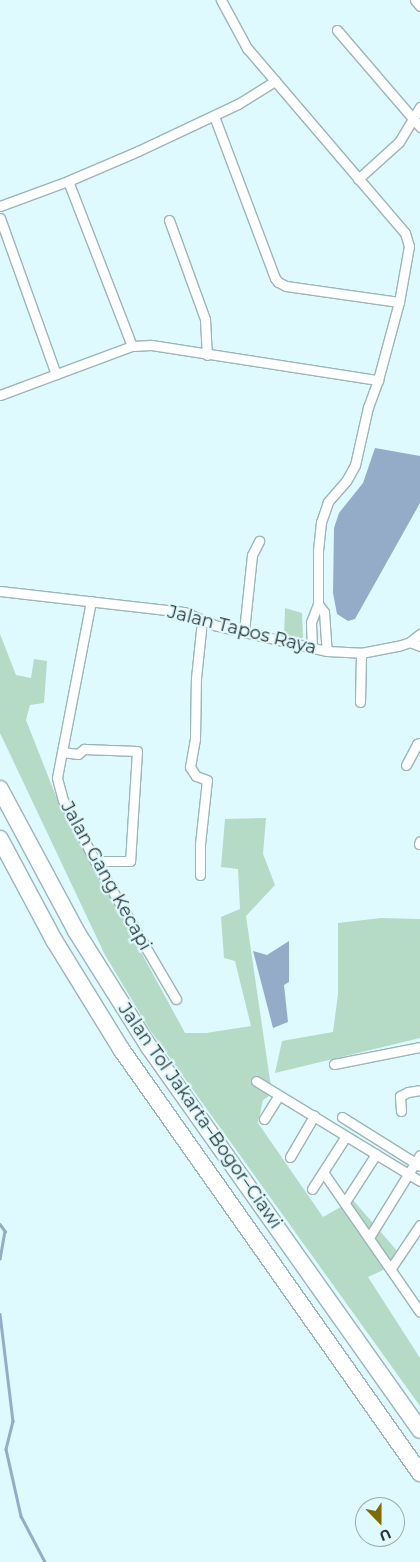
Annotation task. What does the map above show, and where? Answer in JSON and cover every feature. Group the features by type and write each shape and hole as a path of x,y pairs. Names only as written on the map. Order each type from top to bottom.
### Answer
{"highway":[{"name":"Jalan Tol Jakarta–Bogor–Ciawi","path":"0,789 76,931 149,1047 420,1430"},
{"name":"Jalan Tol Jakarta–Bogor–Ciawi","path":"0,839 54,940 122,1049 420,1473"}],"street":[{"path":"221,0 247,48 405,233 409,246 399,302 378,380 368,407 354,465 346,481 328,502 321,522 318,551 318,604 311,622 312,648"},
{"path":"415,0 420,6"},
{"path":"337,30 420,127"},
{"path":"0,206 68,181 214,116 275,81"},
{"path":"358,179 399,142 420,107"},
{"path":"214,116 274,278 286,286 399,302"},
{"path":"68,181 132,346"},
{"path":"0,218 56,374"},
{"path":"169,220 205,319 207,355"},
{"path":"0,395 132,346 151,345 378,380"},
{"path":"244,631 252,555 259,541"},
{"name":"Jalan Tapos Raya","path":"0,591 184,612 202,621 327,651 361,654 410,642 420,634"},
{"name":"Jalan Gang Kecapi","path":"91,601 57,778 60,789 95,861 176,999"},
{"path":"318,604 324,612 327,651"},
{"path":"200,875 200,844 207,780 196,776 190,767 195,739 196,678 202,621"},
{"path":"410,642 420,646"},
{"path":"360,702 361,654"},
{"path":"406,765 417,744 420,744"},
{"path":"62,752 76,754 84,749 137,751 130,861 95,861"},
{"path":"334,1064 420,1047"},
{"path":"256,1081 420,1182"},
{"path":"401,1111 400,1096 408,1092 420,1090"},
{"path":"264,1119 279,1095"},
{"path":"290,1157 314,1116"},
{"path":"342,1117 418,1162 408,1174 370,1236"},
{"path":"312,1189 346,1136"},
{"path":"345,1202 376,1154"},
{"path":"323,1172 370,1236 417,1308"},
{"path":"391,1268 420,1225"},
{"path":"417,1308 420,1295"}],"green space":[{"path":"285,608 302,613 303,638 284,638"},
{"path":"0,634 16,675 31,678 34,659 47,661 44,703 30,705 26,720 61,809 65,812 185,1033 206,1033 251,1026 235,961 224,958 221,917 240,909 238,869 221,867 225,819 266,818 263,854 275,885 246,916 272,1094 263,1100 258,1123 323,1217 353,1200 405,1260 368,1277 420,1358 420,1406 150,1030 105,955 0,733"},
{"path":"381,918 420,919 420,1038 275,1073 282,1041 333,1032 338,994 338,923"}],"water":[{"path":"375,448 420,456 420,503 355,619 348,621 337,614 333,593 334,528 339,513 363,483"},
{"path":"289,941 289,982 284,985 288,1022 273,1028 253,951 267,955"}],"waterway":[{"path":"0,1224 5,1231 0,1259"},
{"path":"0,1314 13,1421 6,1449 21,1516 45,1562"}]}
